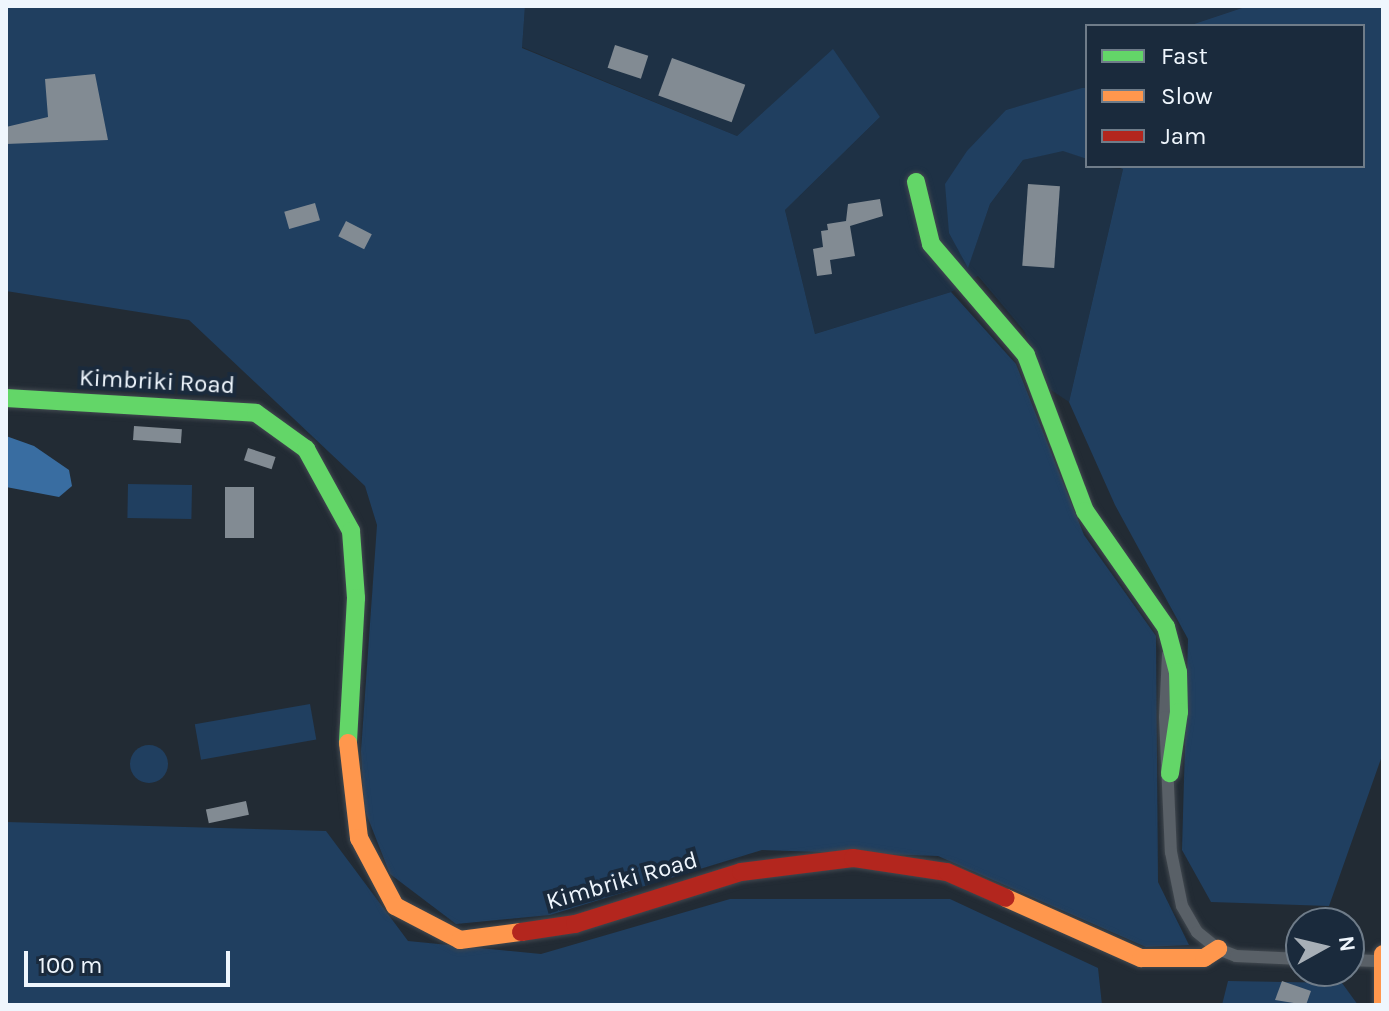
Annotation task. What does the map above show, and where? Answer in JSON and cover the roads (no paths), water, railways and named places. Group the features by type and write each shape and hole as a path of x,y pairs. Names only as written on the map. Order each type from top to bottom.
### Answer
{"main road":[{"path":"916,182 931,244 1026,355 1085,511 1166,627 1178,672 1179,712 1170,773"},
{"name":"Kimbriki Road","path":"6,398 256,413 306,449 351,531 356,598 348,742 359,838 395,906 460,940 575,924 741,872 853,858 947,872 1141,958 1204,958 1218,949"},
{"path":"1383,954 1383,1005"}],"street":[{"path":"1170,773 1171,852 1177,892 1192,924 1218,949"},
{"name":"Kimbriki Road","path":"1218,949 1244,957 1285,958"}]}
